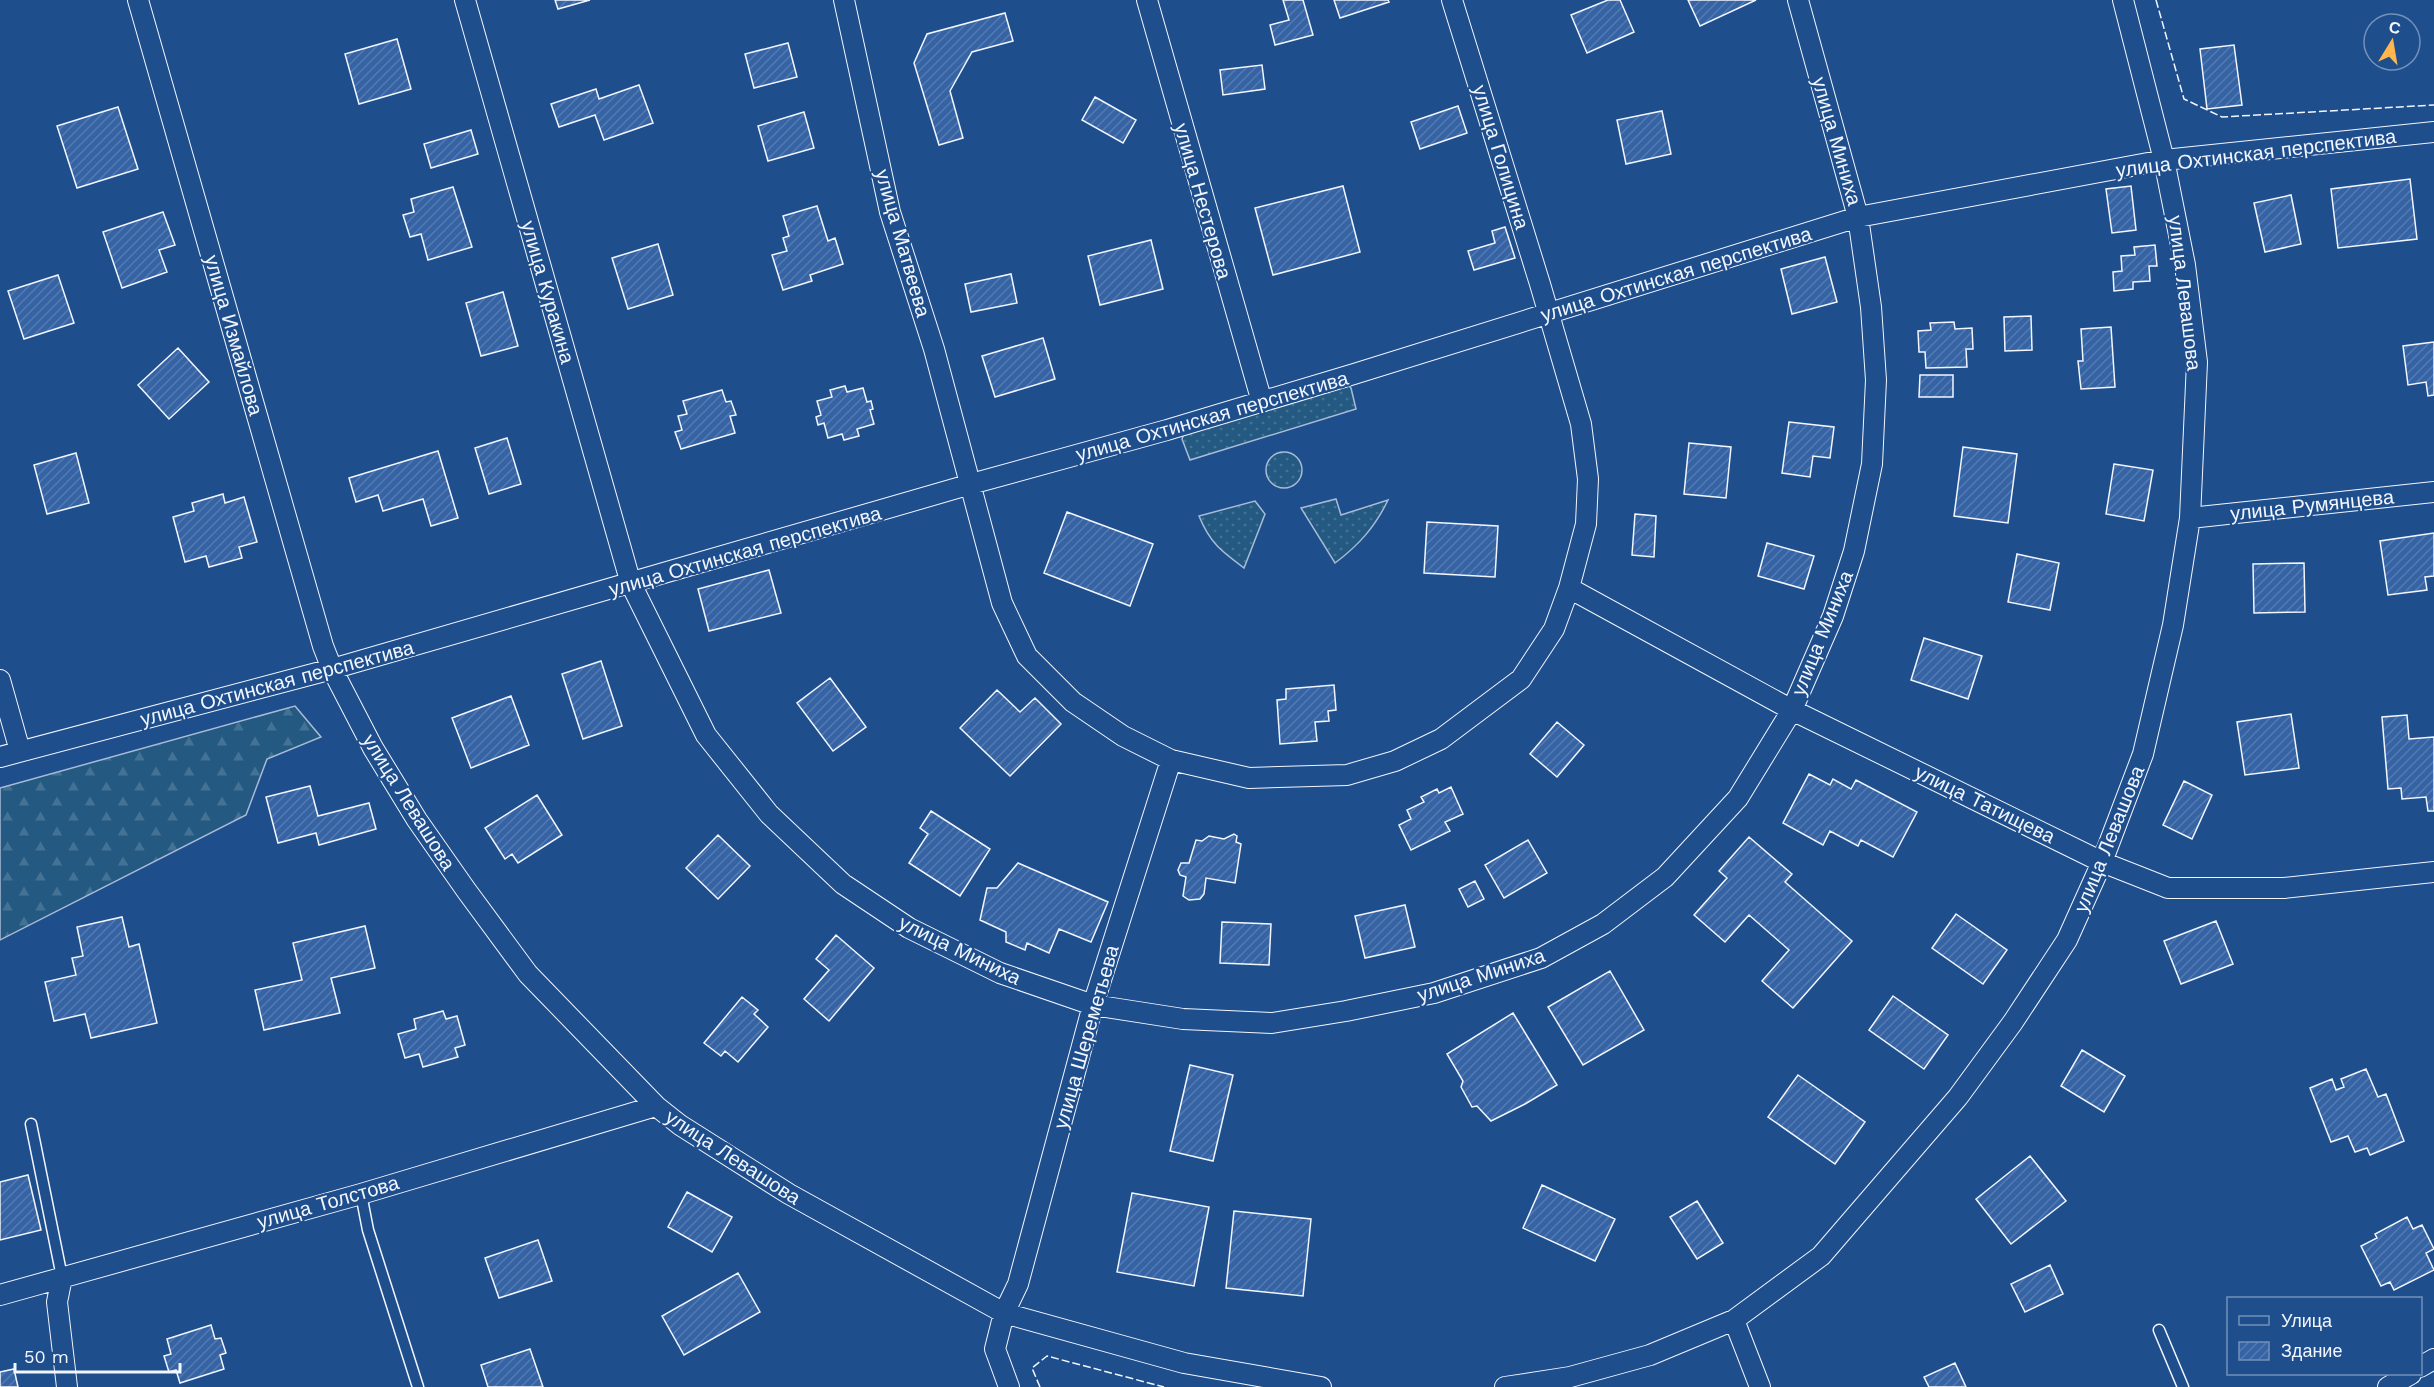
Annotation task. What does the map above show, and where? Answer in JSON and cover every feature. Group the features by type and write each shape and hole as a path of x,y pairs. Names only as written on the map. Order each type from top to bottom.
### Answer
{"street":[{"name":"улица Измайлова","path":"138,0 316,623 332,669"},
{"name":"улица Куракина","path":"465,0 631,584"},
{"name":"улица Матвеева","path":"844,0 890,212 934,349 1002,603 1027,656 1073,702 1123,736 1171,760"},
{"name":"улица Нестерова","path":"1147,0 1262,402"},
{"name":"улица Голицина","path":"1171,760 1249,778 1347,775 1395,761 1441,739 1521,679 1554,629 1569,588 1586,524 1588,479 1581,424 1452,0"},
{"name":"улица Миниха","path":"631,584 706,735 769,814 843,884 909,928 1000,973 1093,1005 1183,1019 1272,1023 1434,993 1541,958 1603,924 1665,877 1738,798 1792,710 1837,605 1854,551 1872,464 1876,380 1871,307 1858,217 1798,0"},
{"name":"улица Левашова","path":"1505,1387 1570,1377 1650,1355 1734,1320 1821,1256 1958,1097 2013,1022 2067,940 2102,862 2143,754 2173,625 2190,518 2197,362 2185,265 2164,160 2122,0"},
{"name":"улица Охтинская перспектива","path":"0,757 332,669 1262,402 1858,217 2164,160 2434,132"},
{"name":"улица Румянцева","path":"2190,518 2434,492"},
{"name":"улица Татищева","path":"1569,588 1792,710 2102,862 2168,888 2284,888 2434,872"},
{"name":"улица Левашова","path":"332,669 373,748 417,820 528,974 656,1106 680,1125 789,1194 1004,1314 1185,1363 1321,1387"},
{"path":"0,680 20,751"},
{"name":"улица Шереметьева","path":"1009,1387 995,1349 1004,1314 1018,1284 1093,1005 1171,760"},
{"name":"улица Толстова","path":"0,1295 361,1194 656,1106"},
{"path":"62,1277 57,1302 67,1387"},
{"path":"1734,1320 1760,1387"},
{"path":"2388,1387 2408,1375"}],"lane":[{"path":"31,1124 62,1277"},
{"path":"361,1194 368,1230 418,1387"},
{"path":"2159,1330 2183,1387"}],"green space":[{"path":"1345,382 1351,388 1356,409 1190,460 1182,439 1186,428"},
{"path":"1284,452 1297,457 1302,470 1297,483 1284,488 1271,483 1266,470 1271,457"},
{"path":"1336,499 1341,515 1388,500 1366,535 1335,563 1301,508"},
{"path":"1255,501 1265,514 1244,568 1217,546 1207,533 1199,516"},
{"path":"295,706 321,737 267,759 246,815 0,940 0,788"}],"building":[{"path":"555,0 590,0 558,9"},
{"path":"1283,0 1303,0 1313,35 1275,45 1270,25 1289,20"},
{"path":"1334,0 1388,0 1389,2 1340,18"},
{"path":"1608,0 1620,0 1634,32 1587,53 1571,15"},
{"path":"1688,0 1756,0 1700,26"},
{"path":"1005,13 1013,41 972,52 950,91 963,138 939,145 914,63 927,34"},
{"path":"397,39 411,89 359,104 345,54"},
{"path":"788,43 797,77 754,88 745,54"},
{"path":"2234,45 2242,105 2207,109 2200,49"},
{"path":"1262,65 1265,89 1223,95 1220,70"},
{"path":"639,85 653,123 604,140 595,115 559,127 551,104 596,89 599,99"},
{"path":"1095,97 1136,120 1123,143 1082,120"},
{"path":"1458,106 1467,133 1420,149 1411,122"},
{"path":"118,107 138,169 77,188 57,126"},
{"path":"1662,111 1671,154 1626,164 1617,120"},
{"path":"804,112 814,148 768,161 758,126"},
{"path":"471,130 478,154 431,168 424,144"},
{"path":"2410,179 2417,239 2338,248 2331,189"},
{"path":"1343,186 1360,252 1273,275 1255,208"},
{"path":"2131,186 2136,230 2112,233 2106,189"},
{"path":"453,187 472,247 428,260 421,234 410,237 403,215 414,212 411,199"},
{"path":"2291,195 2301,244 2265,252 2254,203"},
{"path":"817,206 828,241 835,238 843,264 810,275 812,281 783,290 772,255 787,251 783,238 789,236 783,216"},
{"path":"163,212 175,245 159,250 167,272 122,288 103,232"},
{"path":"1505,227 1515,258 1474,270 1468,251 1495,243 1492,231"},
{"path":"1151,240 1163,289 1100,305 1088,256"},
{"path":"658,244 673,295 628,309 612,258"},
{"path":"2155,245 2157,266 2149,266 2150,281 2133,282 2133,289 2114,291 2113,272 2122,271 2121,256 2135,255 2134,247"},
{"path":"1825,257 1837,302 1792,314 1781,269"},
{"path":"1011,274 1017,303 971,312 965,284"},
{"path":"58,275 74,323 24,339 8,291"},
{"path":"503,292 518,346 481,356 466,303"},
{"path":"2031,316 2032,350 2005,351 2004,317"},
{"path":"1954,322 1955,329 1972,328 1973,349 1966,349 1967,367 1926,368 1925,352 1919,352 1918,331 1931,330 1930,323"},
{"path":"2111,327 2115,387 2081,389 2078,361 2083,361 2081,329"},
{"path":"1043,338 1055,379 995,397 982,356"},
{"path":"2434,342 2434,395 2428,396 2426,382 2408,385 2403,346"},
{"path":"178,348 209,382 169,419 138,385"},
{"path":"1920,375 1953,375 1953,397 1919,397"},
{"path":"845,386 847,392 863,388 867,402 871,401 873,409 870,410 874,424 857,429 859,436 844,440 842,434 828,438 824,423 818,425 816,417 821,415 817,401 832,397 830,390"},
{"path":"722,390 726,402 731,401 736,415 730,416 735,433 681,449 675,432 682,430 678,416 687,414 683,401"},
{"path":"1789,422 1834,427 1830,458 1813,456 1810,477 1782,473"},
{"path":"507,438 521,484 489,494 475,448"},
{"path":"1689,443 1731,447 1726,498 1684,494"},
{"path":"1963,447 2017,454 2008,523 1954,516"},
{"path":"438,451 458,518 431,526 423,499 383,511 378,495 356,502 349,478"},
{"path":"76,453 89,503 47,514 34,465"},
{"path":"2114,464 2153,470 2144,521 2106,514"},
{"path":"223,494 225,503 244,497 257,542 239,547 242,558 209,567 206,556 185,562 173,517 194,511 192,503"},
{"path":"1067,512 1153,544 1130,606 1044,573"},
{"path":"1635,514 1656,516 1654,557 1632,555"},
{"path":"1427,522 1498,526 1495,577 1424,573"},
{"path":"2434,533 2434,576 2425,577 2427,590 2388,595 2380,541"},
{"path":"1767,543 1814,556 1804,589 1758,576"},
{"path":"2017,554 2059,563 2050,610 2008,602"},
{"path":"2304,563 2305,612 2254,613 2253,564"},
{"path":"769,570 781,613 709,631 698,589"},
{"path":"1924,638 1982,656 1968,699 1911,680"},
{"path":"601,661 622,726 583,739 562,674"},
{"path":"830,678 866,727 833,751 797,703"},
{"path":"1334,685 1336,710 1328,711 1329,721 1315,722 1317,741 1280,744 1277,700 1286,699 1286,689"},
{"path":"997,690 1020,712 1035,698 1061,724 1010,776 960,728"},
{"path":"511,696 529,745 471,768 452,718"},
{"path":"2291,714 2299,768 2245,775 2237,722"},
{"path":"2407,715 2409,739 2434,737 2434,811 2428,811 2426,797 2402,799 2401,788 2388,789 2382,717"},
{"path":"1557,722 1584,745 1557,777 1530,754"},
{"path":"1809,774 1830,785 1833,779 1851,789 1856,780 1917,812 1893,857 1861,840 1858,846 1830,831 1823,845 1783,823"},
{"path":"2184,781 2212,795 2192,839 2163,825"},
{"path":"310,786 318,816 369,803 376,829 319,845 316,833 278,843 266,797"},
{"path":"1451,787 1463,814 1445,822 1450,831 1411,850 1399,825 1411,819 1407,810 1424,802 1421,797 1437,789 1439,793"},
{"path":"537,795 562,835 518,863 512,854 505,859 485,828"},
{"path":"931,811 990,849 960,896 909,863 928,834 920,828"},
{"path":"1234,834 1237,836 1236,842 1241,844 1235,883 1206,878 1204,894 1200,899 1189,900 1183,896 1186,877 1180,875 1178,870 1181,863 1189,863 1196,840 1202,841 1209,836 1224,839"},
{"path":"718,835 750,866 718,899 686,868"},
{"path":"1749,837 1792,874 1785,882 1852,941 1793,1008 1762,981 1789,950 1749,915 1725,942 1694,915 1727,878 1719,871"},
{"path":"1528,840 1547,873 1504,898 1485,865"},
{"path":"1018,863 1108,902 1091,942 1059,929 1049,953 1027,943 1025,950 1006,942 1006,932 980,920 987,888 997,888"},
{"path":"1475,881 1484,899 1468,907 1459,889"},
{"path":"1405,905 1415,947 1365,958 1355,916"},
{"path":"1956,914 2007,950 1983,984 1932,948"},
{"path":"122,917 129,947 139,944 157,1023 91,1038 85,1014 54,1021 45,982 76,975 72,958 83,956 77,927"},
{"path":"2216,921 2233,964 2181,984 2164,941"},
{"path":"1222,922 1271,924 1269,965 1220,963"},
{"path":"365,926 375,968 331,978 340,1013 264,1030 255,990 302,980 293,943"},
{"path":"836,935 874,968 829,1021 804,999 829,970 816,959"},
{"path":"1610,971 1644,1030 1583,1065 1548,1007"},
{"path":"1893,996 1948,1035 1924,1069 1869,1030"},
{"path":"742,997 758,1010 754,1014 768,1027 738,1062 725,1051 721,1056 704,1043"},
{"path":"443,1011 446,1019 457,1016 465,1045 455,1048 458,1057 423,1067 419,1054 405,1058 398,1034 416,1029 414,1019"},
{"path":"1513,1013 1557,1085 1491,1121 1477,1106 1472,1107 1461,1087 1463,1081 1447,1054"},
{"path":"2082,1050 2125,1076 2104,1112 2061,1086"},
{"path":"1190,1065 1233,1075 1213,1161 1170,1151"},
{"path":"2366,1069 2378,1097 2386,1094 2404,1141 2370,1155 2367,1148 2355,1152 2348,1136 2331,1142 2310,1088 2332,1079 2336,1090 2344,1087 2341,1079"},
{"path":"1798,1075 1865,1122 1835,1164 1768,1117"},
{"path":"2030,1156 2066,1201 2011,1244 1976,1199"},
{"path":"28,1175 41,1230 0,1240 0,1182"},
{"path":"1542,1185 1615,1219 1595,1261 1523,1228"},
{"path":"687,1192 732,1217 712,1252 668,1227"},
{"path":"1132,1193 1209,1207 1194,1286 1117,1272"},
{"path":"1697,1201 1723,1243 1697,1259 1670,1217"},
{"path":"1234,1211 1311,1219 1303,1296 1226,1288"},
{"path":"2407,1217 2413,1229 2422,1225 2434,1249 2426,1253 2434,1270 2394,1290 2390,1282 2381,1286 2361,1246 2377,1238 2375,1234"},
{"path":"538,1240 552,1281 499,1298 485,1258"},
{"path":"2050,1265 2063,1294 2025,1312 2011,1284"},
{"path":"738,1273 760,1312 684,1355 662,1316"},
{"path":"211,1325 215,1339 221,1338 226,1353 220,1355 224,1369 180,1383 176,1370 169,1372 164,1356 171,1354 167,1339"},
{"path":"530,1349 543,1387 488,1387 481,1365"},
{"path":"1955,1363 1966,1387 1929,1387 1924,1377"},
{"path":"14,1369 18,1387 0,1387 0,1372"}],"fence":[{"path":"2156,0 2184,99 2222,117 2434,105"},
{"path":"1040,1387 1032,1368 1047,1356 1164,1387"}]}
